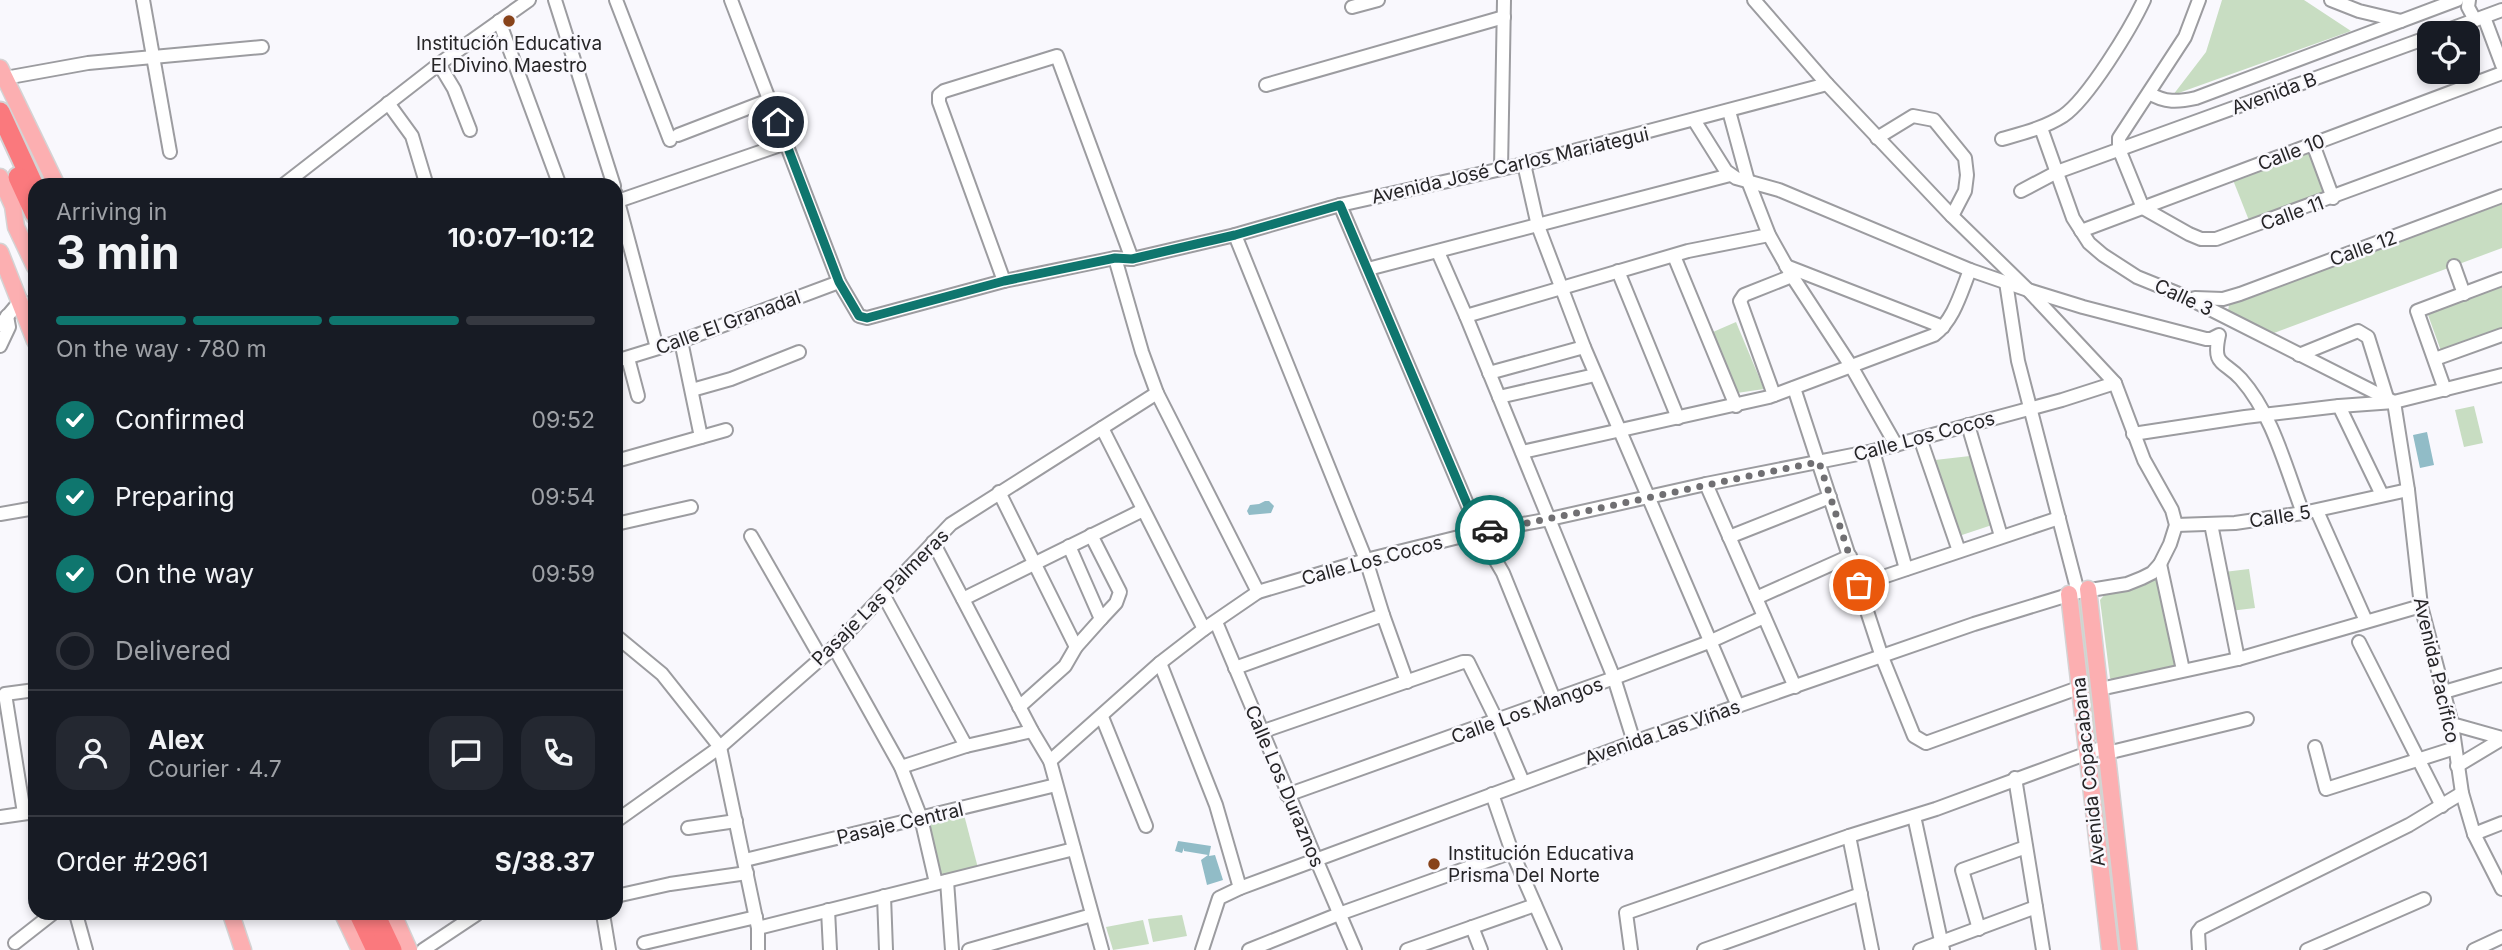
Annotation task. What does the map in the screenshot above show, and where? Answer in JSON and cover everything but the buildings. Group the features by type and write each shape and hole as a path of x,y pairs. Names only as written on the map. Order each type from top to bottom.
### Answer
{"highway":[{"path":"0,112 30,178"},
{"path":"0,138 28,199"},
{"path":"362,920 376,950"},
{"path":"378,920 392,950"}],"main road":[{"path":"2,73 54,178"},
{"path":"0,177 13,206 16,227 28,252"},
{"path":"1,253 28,320"},
{"name":"Avenida Copacabana","path":"2078,592 2081,687 2110,950"},
{"name":"Avenida Copacabana","path":"2078,592 2100,689 2129,950"},
{"path":"233,920 243,950"},
{"path":"346,920 360,950"},
{"path":"396,920 409,950"}],"street":[{"path":"143,0 170,152"},
{"path":"292,178 439,64 529,0"},
{"path":"555,0 611,178"},
{"path":"616,0 674,138 769,100"},
{"path":"731,0 839,282"},
{"path":"1352,7 1378,0"},
{"path":"1501,169 1504,0"},
{"path":"1754,0 1827,85 2115,383 2144,460 2172,510 2176,525 2160,564 2183,670"},
{"path":"2002,139 2041,128 2066,114 2103,68 2144,0"},
{"path":"2143,208 2119,149 2119,138 2185,37 2199,0"},
{"path":"2331,0 2359,11 2401,21"},
{"name":"Avenida B","path":"2149,93 2160,100 2171,102 2196,98 2457,0"},
{"path":"2469,0 2468,7 2480,19 2502,65"},
{"path":"2474,21 2498,7"},
{"path":"2358,36 2361,21 2359,11"},
{"path":"1266,85 1504,17"},
{"path":"499,20 557,178"},
{"name":"Avenida B","path":"2021,191 2057,172 2417,41"},
{"path":"2,73 262,47"},
{"path":"1004,281 939,102 939,95 944,91 1057,56 1132,259"},
{"path":"439,64 454,89 470,130"},
{"name":"Calle 10","path":"2081,231 2502,73"},
{"name":"Avenida José Carlos Mariategui","path":"839,282 859,316 867,318 1004,281 1115,258 1132,259 1235,235 1340,205 1524,164 1827,85"},
{"path":"388,103 412,136 425,178"},
{"path":"1730,111 1748,181 1769,235 1789,271 1851,366 1896,445"},
{"path":"1877,138 1913,116 1934,120 1965,158 1967,166 1965,191 1952,216"},
{"path":"1694,120 1730,175 1779,190 1970,270 2028,290 2206,339 2219,335"},
{"name":"Calle 3","path":"2041,128 2073,218 2089,243 2117,265 2391,400"},
{"name":"Calle 11","path":"2143,208 2189,234 2216,240 2502,134"},
{"path":"623,196 786,143"},
{"path":"2313,144 2333,198"},
{"path":"1524,164 1538,226 1595,375 1738,706"},
{"path":"1368,268 1730,175"},
{"name":"Calle 12","path":"2184,296 2207,300 2223,299 2502,196"},
{"path":"1340,205 1479,532 1503,573 1555,699"},
{"path":"623,220 657,348"},
{"path":"1235,235 1366,560 1407,682"},
{"path":"1466,316 1674,256 1769,235"},
{"path":"1,253 24,244"},
{"path":"1438,252 1614,678 1634,742"},
{"path":"1674,256 1737,406"},
{"path":"1115,258 1142,352 1157,393 1258,592"},
{"path":"2454,266 2464,293"},
{"path":"1522,452 1774,396 1934,335 1943,327 1955,307 1970,270"},
{"path":"1618,271 1678,418"},
{"path":"1774,396 1740,300 1744,295 1789,271 1943,327"},
{"path":"2445,390 2417,311 2502,279"},
{"name":"Calle El Granadal","path":"623,360 839,282"},
{"path":"2006,282 2014,337 2078,592"},
{"path":"2223,299 2217,354 2222,363 2240,377 2265,415 2303,513"},
{"path":"0,346 9,327 3,320 21,300"},
{"path":"2062,326 2075,310 2082,307"},
{"name":"Avenida Pacífico","path":"2299,355 2358,331 2368,337 2391,400 2408,490 2421,606 2452,724 2462,793 2474,834 2502,888"},
{"path":"2435,359 2502,335"},
{"path":"681,341 701,437"},
{"path":"1489,373 1584,347"},
{"path":"691,390 731,379 799,352"},
{"path":"623,362 638,396"},
{"path":"1499,397 1595,375"},
{"path":"2133,434 2391,400 2502,376"},
{"name":"Calle Los Cocos","path":"1049,761 1160,663 1258,592 1366,560 1479,532 1873,451 2031,409 2115,383"},
{"path":"1794,388 1882,657 1914,736 1926,743 2081,687"},
{"name":"Pasaje Las Palmeras","path":"623,816 720,747 834,647 951,524 1157,393"},
{"path":"2339,406 2382,495"},
{"path":"1968,425 2001,536"},
{"path":"1102,428 1204,629"},
{"path":"623,459 726,430"},
{"path":"1920,438 1959,551"},
{"path":"1873,451 1906,569"},
{"path":"1706,484 1795,687"},
{"name":"Calle 5","path":"2176,525 2211,524 2317,511 2408,490"},
{"path":"999,492 1076,647"},
{"path":"1730,537 1830,496"},
{"path":"623,522 691,507"},
{"path":"0,513 28,509"},
{"path":"963,599 1143,510"},
{"path":"2317,511 2366,621"},
{"path":"1859,585 2059,518"},
{"path":"2211,524 2238,659"},
{"path":"1019,707 1065,666 1076,647 1116,603 1120,592 1091,535"},
{"path":"751,536 821,658"},
{"path":"933,542 1049,761 1102,950"},
{"path":"1069,546 1101,619"},
{"path":"1756,598 1850,556"},
{"name":"Avenida Las Viñas","path":"1202,950 1220,898 1240,888 1634,742 1974,624 2078,592 2142,579 2160,564"},
{"path":"884,596 965,746"},
{"path":"2100,689 2238,659 2421,606"},
{"path":"1235,668 1383,615"},
{"name":"Calle Los Mangos","path":"1287,795 1614,678 1709,642 1764,617"},
{"name":"Calle Los Duraznos","path":"1216,622 1287,795 1318,860 1355,950"},
{"path":"623,642 662,674 720,747 757,923 758,950"},
{"path":"2359,642 2442,806"},
{"path":"834,647 901,767 921,818 942,882 952,950"},
{"path":"1261,732 1468,662 1523,782"},
{"path":"1160,663 1216,805 1240,888"},
{"path":"2444,692 2502,675"},
{"path":"28,692 5,694 28,803"},
{"path":"1102,717 1146,826"},
{"path":"1631,950 1626,913 1914,816 2088,753 2246,719"},
{"path":"2452,724 2502,738"},
{"path":"901,767 965,746 1032,731"},
{"path":"2457,766 2502,738"},
{"path":"2315,747 2326,789 2455,748"},
{"path":"2015,778 2043,950"},
{"name":"Pasaje Central","path":"623,894 746,866 921,818 1056,785"},
{"path":"2199,950 2201,928 2409,824 2462,793"},
{"path":"1492,794 1512,852 1555,950"},
{"path":"0,817 28,813"},
{"path":"1914,816 1942,946"},
{"path":"688,828 736,821"},
{"path":"2474,834 2502,823"},
{"path":"1849,836 1872,950"},
{"path":"1979,929 1962,870 2026,847"},
{"path":"645,943 828,910 1074,849"},
{"path":"1249,950 1339,914 1512,852"},
{"path":"1704,950 1861,894"},
{"path":"884,896 886,950"},
{"path":"2307,950 2424,900"},
{"path":"1407,950 1535,905"},
{"path":"1920,950 1942,946 2036,906"},
{"path":"828,910 830,950"},
{"path":"969,950 1008,945 1092,915"},
{"path":"15,943 44,920"},
{"path":"78,920 86,950"},
{"path":"423,950 468,920"},
{"path":"604,920 609,950"},
{"path":"1472,927 1481,950"},
{"path":"2474,950 2502,937"}],"green space":[{"path":"2222,0 2304,0 2351,31 2173,95 2206,52"},
{"path":"2309,152 2326,194 2250,223 2233,180"},
{"path":"2502,204 2502,248 2274,333 2228,311 2229,305"},
{"path":"2502,285 2502,328 2441,351 2427,312"},
{"path":"1736,322 1764,389 1737,393 1713,332"},
{"path":"2474,406 2483,443 2464,447 2455,410"},
{"path":"1970,456 1992,525 1959,536 1935,460"},
{"path":"2249,569 2255,608 2230,611 2224,572"},
{"path":"2156,576 2176,665 2115,682 2110,678 2100,600 2106,593"},
{"path":"2081,597 2098,739 2094,740 2076,600"},
{"path":"2097,758 2101,759 2122,950 2116,950"},
{"path":"963,811 978,868 942,876 928,820"},
{"path":"1182,915 1187,936 1153,942 1148,919"},
{"path":"1143,920 1149,944 1113,950 1106,927"}],"water":[{"path":"2427,432 2434,465 2420,468 2413,435"},
{"path":"1265,501 1274,506 1271,513 1249,515 1247,511 1250,505"},
{"path":"1178,841 1211,846 1209,856 1215,855 1223,880 1207,885 1201,860 1208,855 1184,851 1184,848 1182,853 1175,851"}],"way so far":[{"path":"1490,530 1819,462 1859,585"}],"place":[{"name":"Institución Educativa El Divino Maestro","path":"509,21"},
{"name":"Institución Educativa Prisma Del Norte","path":"1434,864"}],"route":[{"path":"778,122 839,282 859,316 867,318 1004,281 1115,258 1132,259 1235,235 1340,205 1479,532 1490,530"}]}
